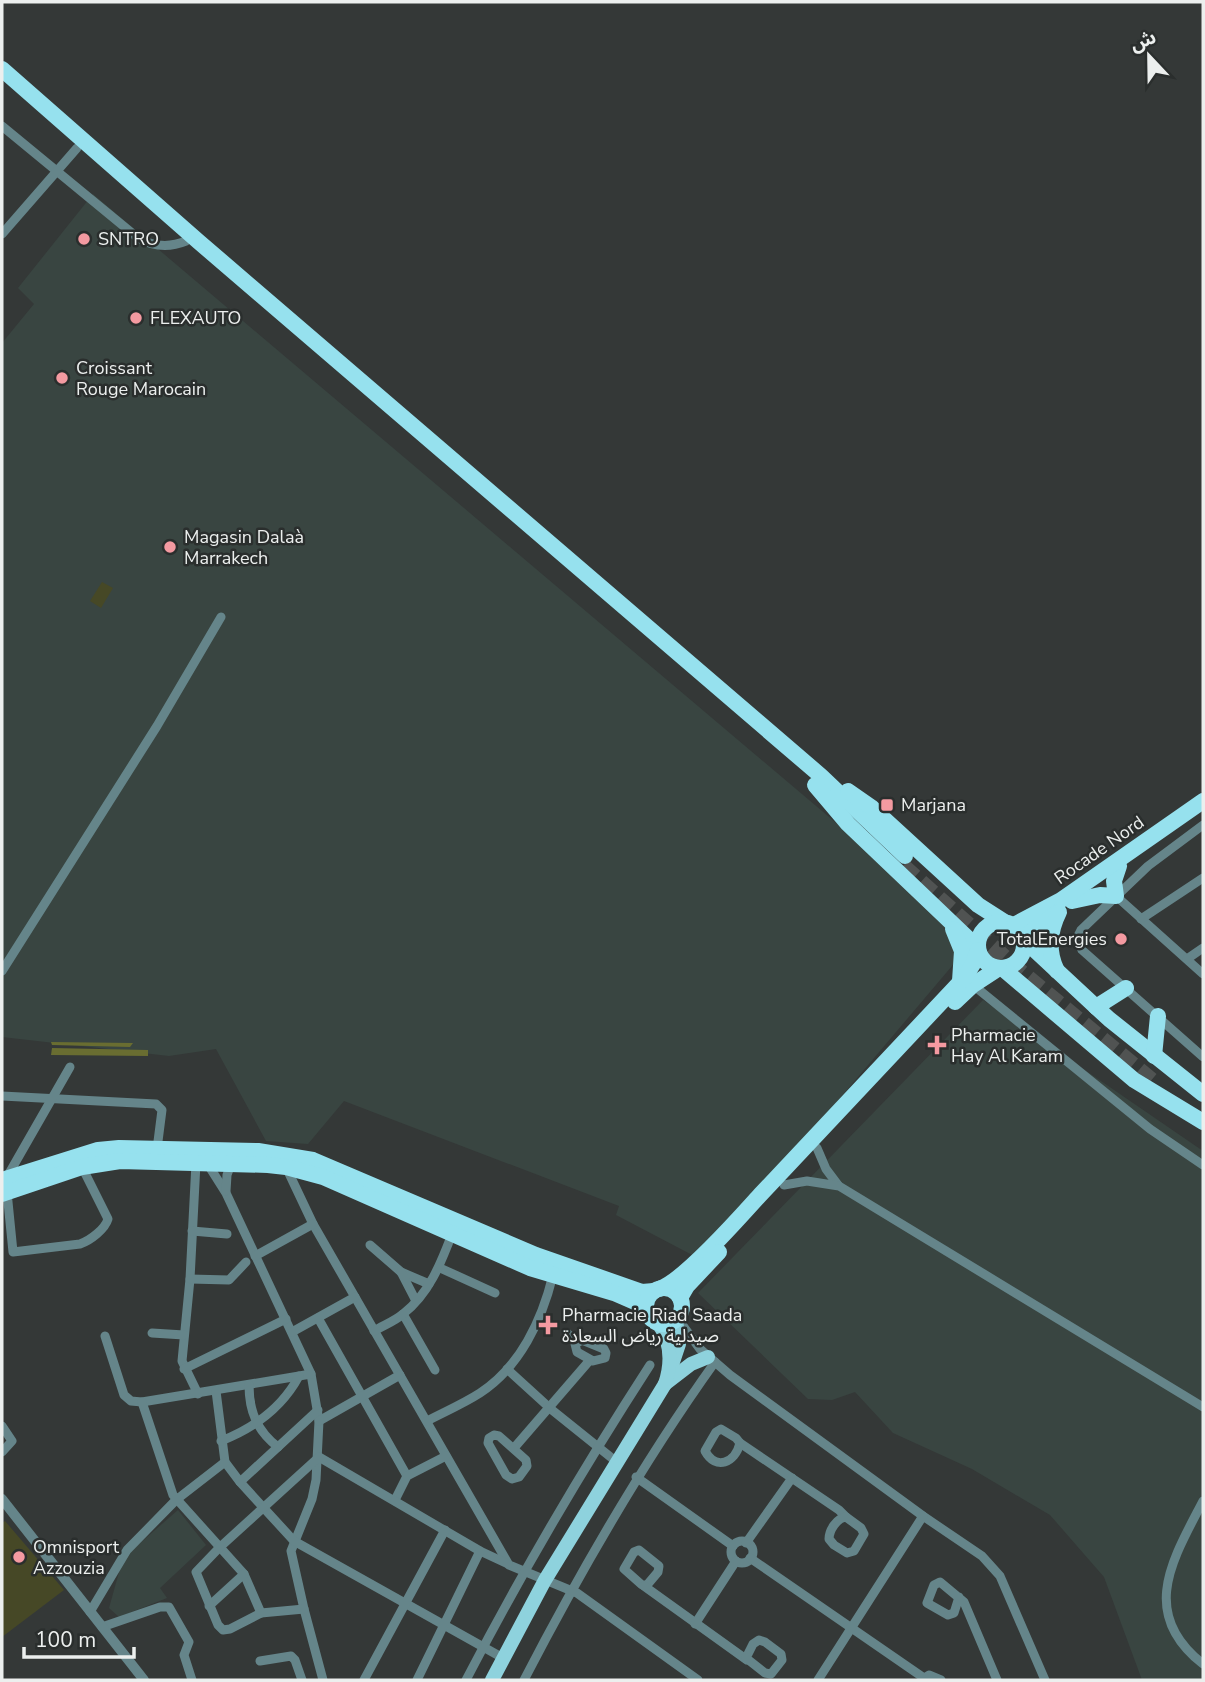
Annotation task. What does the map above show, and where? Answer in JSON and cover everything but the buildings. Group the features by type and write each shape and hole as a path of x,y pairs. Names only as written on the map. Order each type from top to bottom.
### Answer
{"highway":[{"path":"2,69 818,781 902,859"},
{"path":"2,83 818,781 871,807 978,905 1016,931 1096,1007 1203,1094"},
{"path":"818,781 848,824 978,948 983,960 1001,968 1134,1080 1203,1122"},
{"name":"Rocade Nord","path":"1016,931 1203,801"},
{"name":"Rocade Nord","path":"1016,931 1059,912 1203,807"},
{"path":"1072,901 1100,895 1116,896 1114,881 1119,866"},
{"path":"1058,973 1050,944 1052,927 1059,912"},
{"path":"950,923 962,951 966,983"},
{"path":"4,1186 120,1160 286,1167 323,1177 530,1268 614,1293 637,1303 652,1317 667,1323 676,1318 681,1310 680,1298 690,1282 784,1185 966,983 983,929 992,923 1016,931 1024,949 1019,960 966,983 720,1237 676,1278 656,1290 647,1300 652,1317"},
{"path":"1096,1007 1126,988"},
{"path":"1154,1056 1158,1016"},
{"path":"1203,1103 1158,1079 1203,1115"},
{"path":"4,1186 98,1150 119,1148 270,1152 313,1160 536,1255 642,1292 670,1289 680,1298"}],"main road":[{"path":"652,1317 666,1336 670,1366"},
{"path":"492,1680 545,1580 665,1384 679,1344 676,1318"},
{"path":"665,1384 691,1364 711,1360"}],"street":[{"path":"2,125 143,241 164,246 186,241"},
{"path":"2,234 77,148"},
{"path":"2,971 157,726 221,617"},
{"path":"1203,825 1148,866 1082,930 1077,943 1203,1057"},
{"path":"1141,919 1203,878"},
{"path":"1116,896 1203,974"},
{"path":"1187,959 1203,948"},
{"path":"966,983 1150,1129 1203,1165"},
{"path":"70,1067 4,1186 13,1252 80,1244 107,1223 108,1219 82,1167"},
{"path":"2,1096 156,1104 162,1110 157,1149"},
{"path":"817,1148 826,1169 839,1186"},
{"path":"201,1163 226,1193 311,1374 318,1410 319,1457 312,1499 294,1541 292,1559 323,1680"},
{"path":"198,1394 184,1370 182,1361 190,1279 191,1231 201,1163"},
{"path":"226,1193 231,1164"},
{"path":"286,1167 313,1224 509,1565"},
{"path":"784,1185 815,1181 839,1186 1203,1408"},
{"path":"255,1256 313,1224"},
{"path":"191,1231 227,1234"},
{"path":"374,1331 403,1314 416,1301 440,1268 452,1234"},
{"path":"370,1245 401,1272 429,1284"},
{"path":"190,1279 229,1280 246,1262"},
{"path":"440,1268 495,1293"},
{"path":"401,1272 416,1301"},
{"path":"427,1421 481,1392 507,1369 537,1325 554,1275"},
{"path":"292,1332 355,1297"},
{"path":"403,1314 435,1370"},
{"path":"318,1318 407,1476"},
{"path":"676,1318 711,1360 923,1516 982,1556 1000,1576 1045,1680"},
{"path":"184,1370 286,1319"},
{"path":"152,1333 184,1335"},
{"path":"566,1333 576,1342 584,1341 606,1351 606,1355 602,1359 590,1360 574,1349 576,1342"},
{"path":"105,1336 124,1395 131,1401 142,1402 198,1394 311,1374"},
{"path":"514,1448 590,1360"},
{"path":"524,1680 571,1589 636,1477 711,1360"},
{"path":"466,1680 523,1571 650,1365"},
{"path":"507,1369 618,1463"},
{"path":"319,1422 400,1374"},
{"path":"221,1441 257,1424 287,1396 299,1376"},
{"path":"249,1385 249,1399 257,1424 269,1441 278,1447"},
{"path":"216,1391 225,1462 294,1541 503,1658"},
{"path":"142,1402 176,1500 244,1574 261,1613"},
{"path":"240,1482 318,1410"},
{"path":"2,1426 12,1441 2,1452"},
{"path":"494,1435 499,1436 514,1448 524,1457 527,1466 519,1477 512,1479 506,1475 488,1441 494,1435"},
{"path":"740,1443 846,1517"},
{"path":"395,1500 407,1476 446,1456"},
{"path":"319,1457 480,1551 571,1589 698,1680"},
{"path":"303,1609 261,1613 226,1631 220,1628 196,1572 319,1457"},
{"path":"90,1612 127,1550 176,1500 225,1462"},
{"path":"636,1477 733,1546"},
{"path":"746,1543 792,1478"},
{"path":"2,1499 144,1680"},
{"path":"1203,1501 1172,1563 1167,1594 1171,1625 1186,1649 1203,1664"},
{"path":"818,1680 923,1516"},
{"path":"364,1680 445,1530"},
{"path":"739,1542 746,1543 752,1551 750,1558 746,1562 736,1561 732,1556 733,1546 739,1542"},
{"path":"417,1680 480,1551"},
{"path":"750,1558 852,1626 924,1679 929,1675 941,1680"},
{"path":"695,1624 736,1561"},
{"path":"209,1606 244,1574"},
{"path":"645,1586 747,1660"},
{"path":"959,1597 967,1607 997,1680"},
{"path":"102,1627 160,1607 169,1607 190,1642 184,1655 192,1680"},
{"path":"260,1661 290,1656 295,1660 302,1680"}],"shaded area":[{"path":"93,194 952,921 963,953 741,1215 698,1258 616,1215 619,1206 344,1101 308,1144 266,1141 216,1049 169,1056 2,1037 2,343 34,304 18,288"},
{"path":"983,1000 1203,1151 1203,1680 1142,1680 1104,1577 1050,1515 972,1469 893,1433 855,1392 832,1400 808,1399 698,1293"},
{"path":"178,1510 206,1545 160,1588 167,1598 119,1617 109,1608 123,1558"}],"green space":[{"path":"102,582 113,588 101,608 90,601"},
{"path":"51,1042 133,1043 130,1047 52,1045"},
{"path":"52,1048 148,1050 148,1056 51,1055"},
{"name":"Omnisport Azzouzia","path":"5,1521 64,1590 2,1637 2,1523"}],"tunnel":[{"path":"903,866 1021,972 1155,1083"}],"place":[{"name":"SNTRO","path":"84,239"},
{"name":"FLEXAUTO","path":"136,318"},
{"name":"Croissant Rouge Marocain","path":"62,378"},
{"name":"Magasin Dalaà Marrakech","path":"170,547"},
{"name":"Marjana","path":"887,805"},
{"name":"TotalEnergies","path":"1121,939"},
{"name":"Pharmacie Hay Al Karam","path":"937,1045"},
{"name":"Pharmacie Riad Saada صيدلية رياض السعادة","path":"548,1325"},
{"name":"Omnisport Azzouzia","path":"19,1557"}]}
